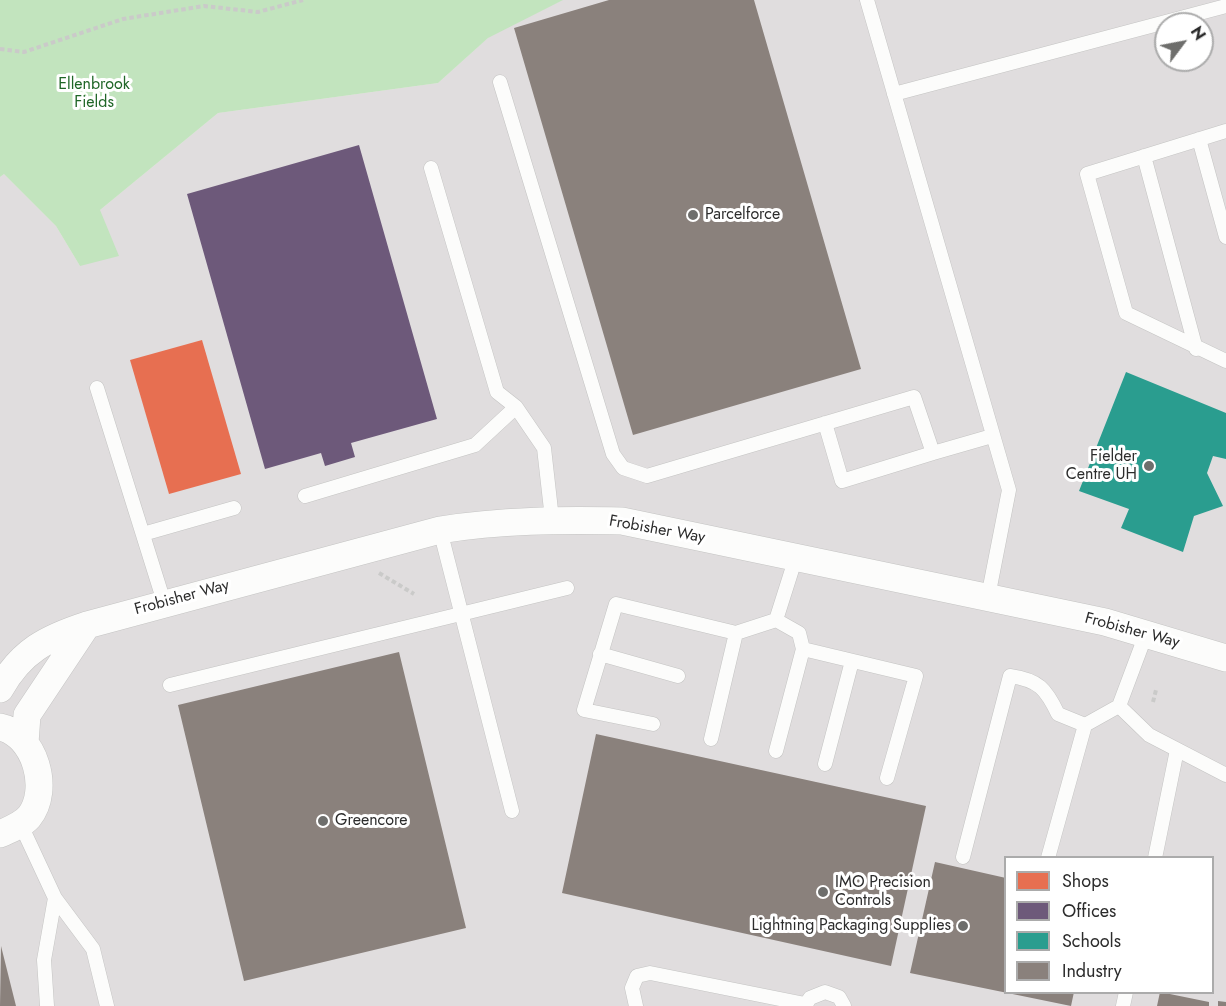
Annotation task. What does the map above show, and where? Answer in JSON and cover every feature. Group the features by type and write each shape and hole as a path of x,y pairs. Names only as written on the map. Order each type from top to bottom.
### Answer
{"street":[{"name":"Frobisher Way","path":"0,689 10,670 49,637 87,625 164,602 440,530 487,522 552,519 622,520 1105,622 1226,658"},
{"path":"25,743 27,715 87,625"},
{"path":"0,727 25,743 36,760 39,780 36,800 29,817 10,829"}],"lane":[{"path":"867,0 1009,489 988,597"},
{"path":"894,94 1226,6"},
{"path":"500,81 613,454 624,468 647,476 914,397 933,453"},
{"path":"1226,131 1087,174 1126,313 1196,349 1226,361"},
{"path":"1198,139 1226,237"},
{"path":"1144,156 1196,349"},
{"path":"431,168 497,392 516,407 544,448 552,519"},
{"path":"97,388 164,602"},
{"path":"305,496 475,445 516,407"},
{"path":"825,423 842,481 992,436"},
{"path":"143,534 234,508"},
{"path":"440,530 512,811"},
{"path":"776,620 796,557"},
{"path":"170,685 567,588"},
{"path":"653,724 584,710 616,604 736,633 776,620 799,633 803,650 776,751"},
{"path":"711,739 736,633"},
{"path":"1049,856 1085,726 1119,706 1146,634"},
{"path":"803,650 916,676 887,778"},
{"path":"600,654 678,676"},
{"path":"825,764 852,661"},
{"path":"963,857 1010,676 1025,678 1046,690 1058,714 1085,726"},
{"path":"1119,706 1149,735 1226,775"},
{"path":"1155,856 1177,750"},
{"path":"10,829 55,898 93,949 107,1006"},
{"path":"47,1006 45,960 55,898"},
{"path":"636,1006 632,988 637,976 650,973 805,1005 816,994 825,992 839,997 844,1006"}],"path":[{"path":"0,49 24,52 123,19 192,7 204,6 258,12 303,0"},
{"path":"1153,702 1156,690"}],"shaded area":[{"path":"562,0 1226,0 1226,1006 0,1006 0,177 4,174 56,226 80,266 100,210 218,113 438,83 490,36"}],"green space":[{"name":"Ellenbrook Fields","path":"0,0 563,0 488,38 438,83 218,113 100,210 119,256 80,266 56,226 4,174 0,177"}],"building: Shops":[{"path":"202,340 241,474 169,494 130,360"}],"building: Offices":[{"path":"359,145 437,419 351,443 355,457 325,466 321,453 265,469 187,194"}],"building: Schools":[{"name":"Fielder Centre UH","path":"1126,372 1226,413 1226,459 1213,456 1207,473 1223,506 1194,516 1183,552 1121,528 1129,509 1079,491"}],"building: Industry":[{"name":"Parcelforce","path":"609,0 754,0 861,369 633,435 514,28"},
{"name":"Greencore","path":"399,652 466,928 244,981 178,705"},
{"path":"596,734 926,806 891,966 562,893"},
{"name":"Lightning Packaging Supplies","path":"935,862 1004,878 1004,992 910,973"},
{"path":"1,946 16,1006 0,1006"},
{"name":"Lightning Packaging Supplies","path":"1012,994 1074,994 1071,1006"},
{"path":"1160,994 1209,1002 1209,1006 1157,1006"},
{"path":"1218,1001 1226,1002 1226,1006 1218,1006"}],"place":[{"name":"Parcelforce","path":"693,215"},
{"name":"Fielder Centre UH","path":"1149,466"},
{"name":"Greencore","path":"323,821"},
{"name":"IMO Precision Controls","path":"823,892"},
{"name":"Lightning Packaging Supplies","path":"963,926"}]}
